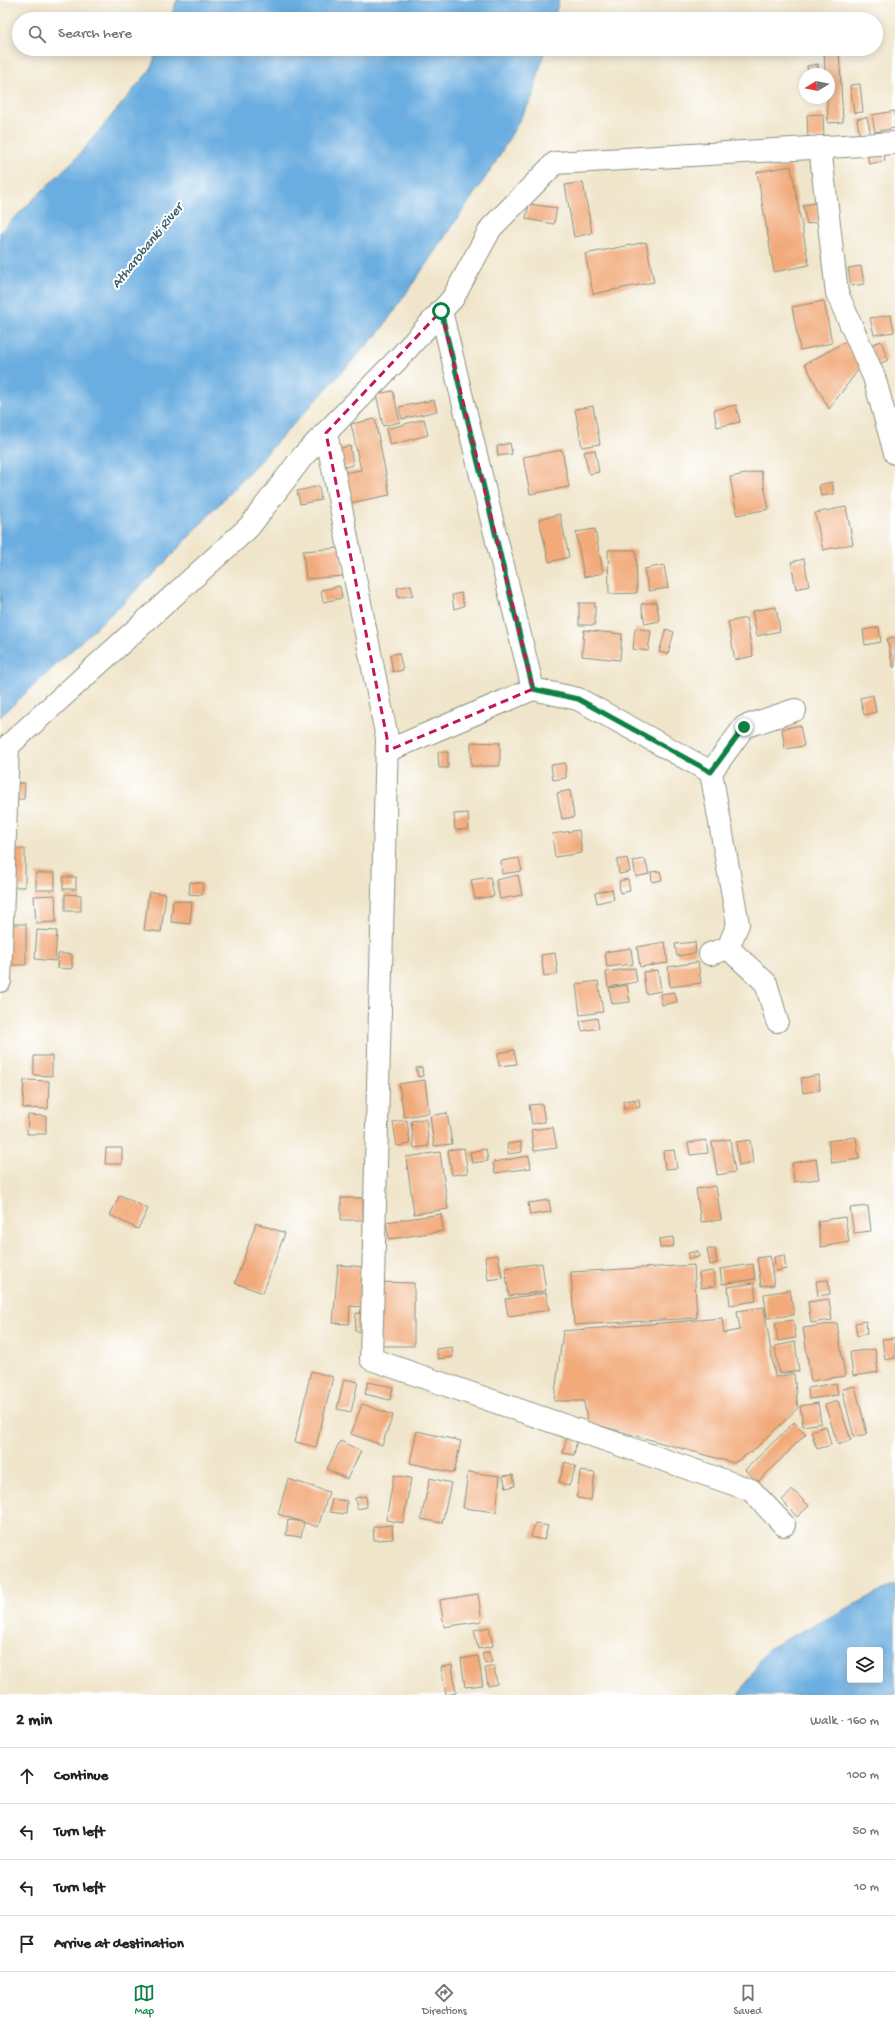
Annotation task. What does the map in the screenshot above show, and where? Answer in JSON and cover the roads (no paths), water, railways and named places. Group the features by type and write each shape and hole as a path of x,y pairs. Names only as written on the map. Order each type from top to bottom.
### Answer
{"street":[{"path":"0,981 8,746 249,527 304,456 399,358 453,298 491,228 555,163 895,143"},
{"path":"820,147 837,294 874,377 895,453"},
{"path":"441,311 533,689"},
{"path":"326,433 387,738 371,1359 751,1490 784,1525"},
{"path":"387,751 533,689 578,699 711,772"},
{"path":"777,1021 766,983 719,951 738,924 711,772 744,727 795,710"}],"water":[{"path":"177,0 559,0 556,12 173,12"},
{"name":"Atharobanki River","path":"155,56 543,56 532,98 494,165 381,330 158,570 0,717 0,232 77,157 150,70"},
{"path":"895,1584 895,1695 739,1695 767,1649"}]}
